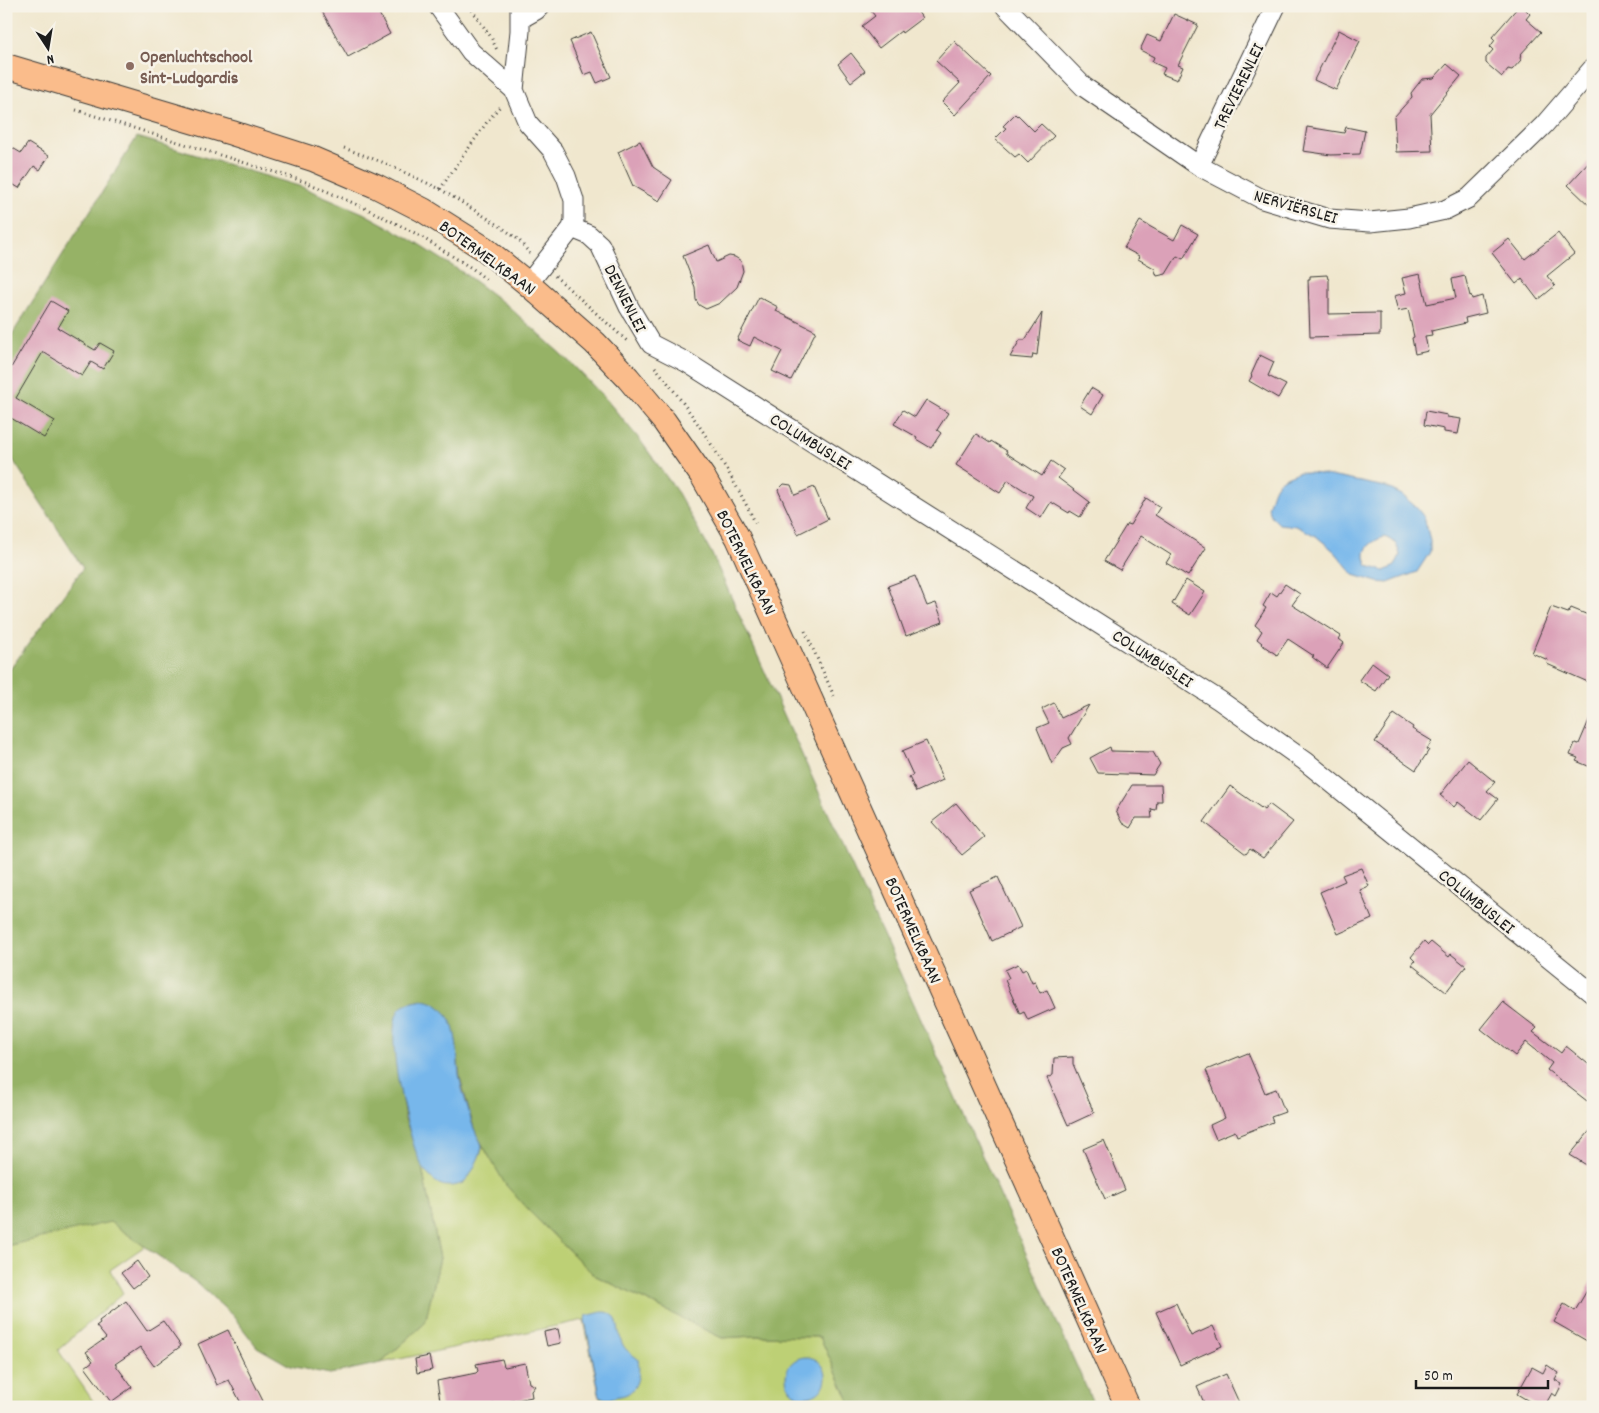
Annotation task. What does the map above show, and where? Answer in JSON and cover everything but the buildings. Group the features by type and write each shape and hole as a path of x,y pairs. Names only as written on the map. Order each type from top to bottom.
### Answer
{"main road":[{"name":"BOTERMELKBAAN","path":"6,66 313,159 376,186 423,210 485,250 528,284 595,343 628,378 664,421 704,477 738,538 1128,1407"}],"street":[{"path":"438,6 471,52 514,90 528,123 553,151 566,176 574,200 572,228 528,284"},
{"path":"514,90 520,13 536,10 540,6"},
{"name":"NERVIËRSLEI","path":"1005,6 1084,87 1199,166 1262,199 1329,219 1370,222 1409,218 1445,210 1469,198 1544,125 1593,68"},
{"name":"TREVIERENLEI","path":"1199,166 1276,6"},
{"name":"DENNENLEI","path":"572,228 589,235 600,245 629,307 650,344 686,362"},
{"name":"COLUMBUSLEI","path":"686,362 1219,700 1305,761 1593,994"}],"path":[{"path":"500,226 440,189 487,122 514,90"},
{"path":"70,108 306,182 415,233 494,284"}],"green space":[{"path":"137,137 302,187 363,213 407,237 465,274 509,307 573,365 605,398 640,440 678,493 711,552 1095,1407 852,1407 820,1337 755,1336 722,1338 594,1275 527,1209 505,1184 475,1132 460,1077 451,1023 423,1000 405,1004 395,1051 405,1119 421,1163 440,1258 425,1323 381,1363 330,1374 290,1366 257,1347 233,1316 197,1283 110,1222 6,1246 6,675 83,568 6,449 6,344"},
{"path":"481,1143 506,1184 527,1209 594,1275 722,1338 754,1336 820,1337 852,1407 602,1407 584,1320 381,1363 425,1323 440,1258 421,1163 432,1179 469,1176 482,1150"},
{"path":"110,1221 145,1246 110,1270 123,1293 58,1350 97,1407 6,1407 6,1246"}],"water":[{"path":"1300,472 1386,487 1402,495 1424,517 1430,540 1430,552 1417,572 1388,583 1377,582 1354,575 1335,552 1316,536 1296,526 1279,524 1272,517 1268,508 1274,488 1280,481","holes":["1383,537 1395,543 1400,555 1395,566 1384,571 1368,566 1365,556 1367,548"]},
{"path":"423,1000 432,1002 440,1007 451,1022 456,1041 462,1087 472,1124 482,1145 479,1157 468,1179 455,1185 439,1184 431,1178 420,1162 409,1131 395,1062 395,1022 399,1010 409,1003"},
{"path":"602,1312 613,1315 616,1319 623,1345 638,1359 639,1363 638,1378 634,1388 627,1394 609,1399 600,1396 585,1320 586,1316"},
{"path":"810,1357 817,1360 823,1366 826,1377 825,1385 817,1394 810,1397 802,1397 795,1394 787,1385 786,1373 789,1366 798,1358"}],"place":[{"name":"Openluchtschool Sint-Ludgardis","path":"130,66"}]}
